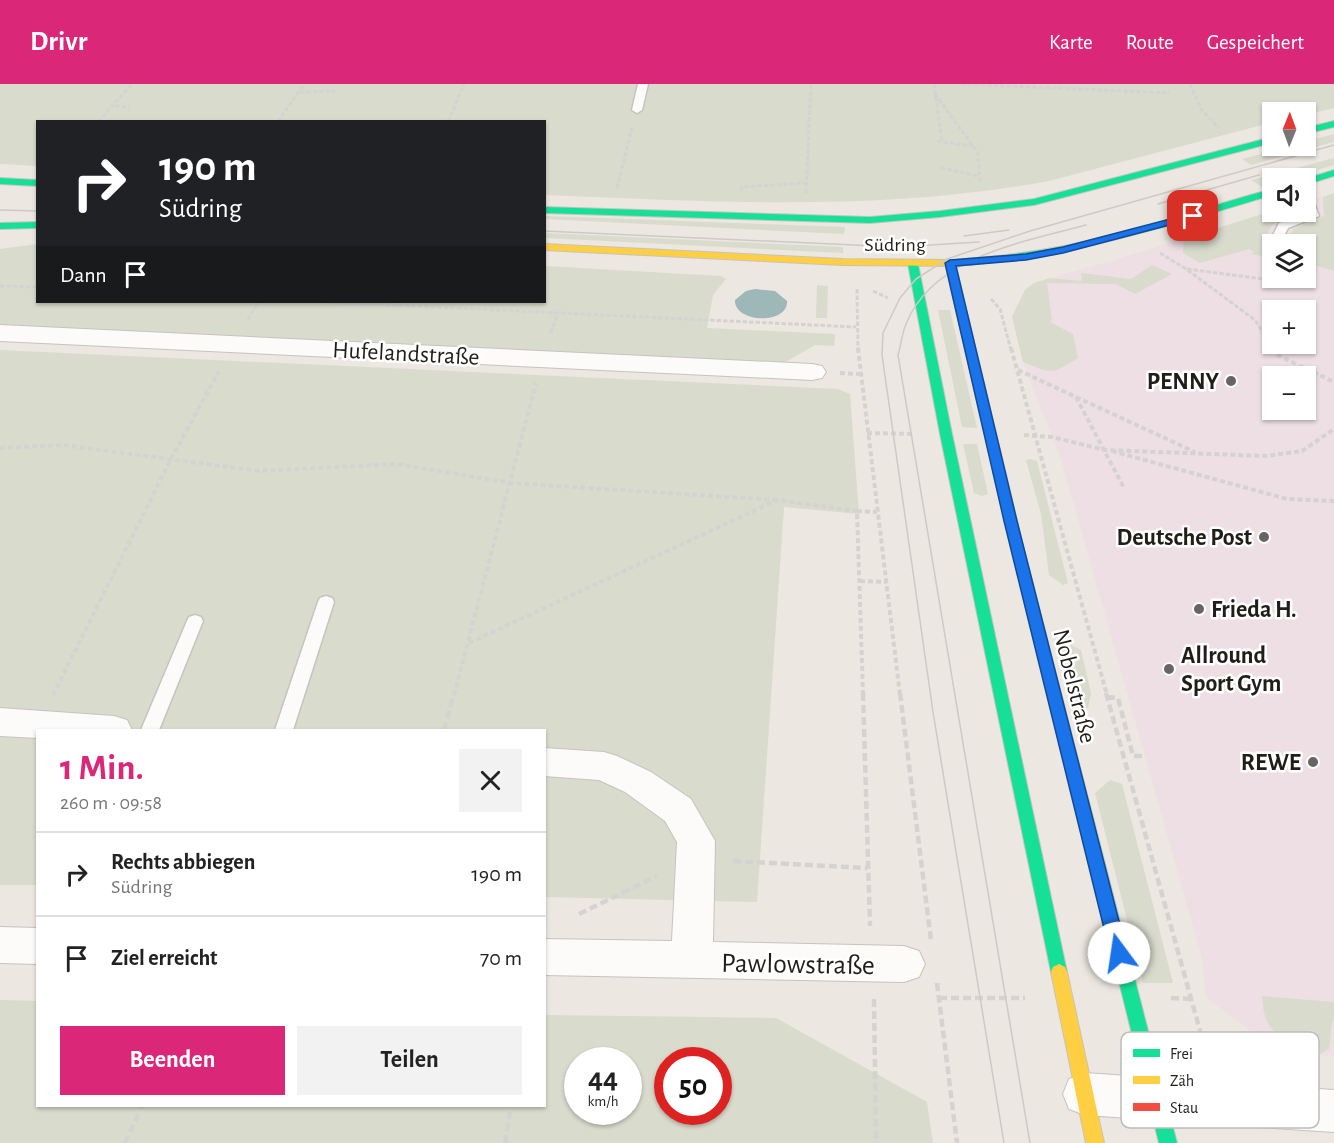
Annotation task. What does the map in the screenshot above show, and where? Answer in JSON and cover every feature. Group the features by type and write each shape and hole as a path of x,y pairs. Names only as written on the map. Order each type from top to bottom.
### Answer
{"main road":[{"path":"1316,128 1334,124"},
{"name":"Südring","path":"546,210 870,220 1013,206 1262,143"},
{"path":"1316,178 1334,173"},
{"path":"0,181 36,183"},
{"name":"Südring","path":"546,247 856,263 950,263 1026,257 1063,250 1142,231 1262,195"},
{"path":"966,226 1013,206"},
{"path":"870,220 900,228 910,234"},
{"path":"0,226 36,225"},
{"path":"950,263 929,248 913,264 946,434 1095,1143"},
{"name":"Nobelstraße","path":"950,263 1011,521 1139,1032"},
{"name":"Nobelstraße","path":"1164,1128 1168,1143"}],"street":[{"name":"Hufelandstraße","path":"0,333 812,372"},
{"path":"0,722 99,729"},
{"name":"Pawlowstraße","path":"546,762 604,766 638,782 678,810 696,841 692,961"},
{"path":"0,945 36,946"},
{"name":"Pawlowstraße","path":"546,957 692,961 911,962"},
{"path":"1085,1094 1121,1097"},
{"path":"1319,1110 1334,1111"}],"lane":[{"path":"637,110 643,84"},
{"path":"1279,234 1283,226 1295,222"},
{"path":"284,729 326,602"},
{"path":"150,729 195,621"}],"path":[{"path":"100,120 115,106 132,84"},
{"path":"279,120 304,84"},
{"path":"449,120 464,84"},
{"path":"741,197 742,187 806,183 811,84"},
{"path":"934,84 942,141"},
{"path":"961,84 1170,93"},
{"path":"1190,84 1201,109 1215,126"},
{"path":"299,92 335,91"},
{"path":"935,94 978,153 980,161 978,182"},
{"path":"115,106 129,106"},
{"path":"616,192 637,110"},
{"path":"937,141 974,146"},
{"path":"941,168 978,176"},
{"path":"1170,259 1255,320 1277,355 1334,382"},
{"path":"1186,269 1262,279"},
{"path":"857,285 856,327 886,582 911,962 957,1143"},
{"path":"0,286 36,287"},
{"path":"991,298 1000,309 1037,436 1107,697 1202,1032"},
{"path":"348,303 856,327"},
{"path":"38,725 171,459 234,345"},
{"path":"444,729 542,359"},
{"path":"1018,370 1198,453"},
{"path":"1077,397 1124,488"},
{"path":"1105,450 1266,456 1302,451 1334,429"},
{"path":"1037,436 1052,437 1105,450 1287,499 1334,501"},
{"path":"0,448 62,445 259,471 397,464 511,483 777,500 857,512 877,512"},
{"path":"468,644 777,500"},
{"path":"857,512 867,868 911,962"},
{"path":"860,581 886,582"},
{"path":"1107,697 1118,698 1134,756 1144,756"},
{"path":"696,859 867,868"},
{"path":"579,914 659,875"},
{"path":"876,1143 876,1021 911,962"},
{"path":"126,1143 142,1107"},
{"path":"505,1143 512,1107"}],"shaded area":[{"path":"0,84 1334,84 1334,108 1316,112 1316,102 1262,102 1262,125 1049,181 986,191 860,201 734,202 546,195 546,120 36,120 36,166 0,164"},
{"path":"1334,134 1334,142 1316,147 1316,139"},
{"path":"1262,154 1262,156 1283,156 1251,165 1242,159"},
{"path":"1334,158 1334,165 1316,170 1316,168 1296,168"},
{"path":"1262,177 1262,187 1251,180"},
{"path":"1334,193 1334,271 1316,265 1316,234 1291,233 1293,229 1310,222 1316,222 1316,219 1324,216 1323,197"},
{"path":"1323,197 1324,216 1334,229 1334,1056 1319,1055 1319,1032 1252,1032 1206,997 1202,958 1062,462 1023,362 1012,317 1025,290 1034,283 1262,214 1262,222 1316,222 1316,199"},
{"path":"1262,214 1262,222 1279,222 1272,225 1267,234 1262,234 1262,256 1251,254 1254,252 1249,249 1200,263 1183,253 1184,239"},
{"path":"546,216 845,227 844,234 546,219"},
{"path":"546,233 843,247 843,253 546,238"},
{"path":"36,244 36,303 546,303 546,266 721,276 726,279 713,295 707,328 835,334 834,346 815,345 782,364 0,327 0,249"},
{"path":"1152,265 1172,274 1135,294 1116,284 1047,283 1052,320 1050,322 1073,334 1078,358 1052,371 1023,362 1012,317 1025,290 1034,283 1050,278 1082,281 1081,273 1131,279"},
{"path":"817,285 828,286 827,318 816,318"},
{"path":"938,310 950,310 977,428 962,427"},
{"path":"0,350 838,389 850,394 859,514 784,507 757,902 546,897 546,729 36,729 36,885 0,885"},
{"path":"963,444 977,444 988,494 982,496 974,493"},
{"path":"1026,460 1037,461 1068,583 1063,585 1049,575 1041,514"},
{"path":"1069,644 1081,650 1091,693 1088,708 1082,711 1072,705 1059,650"},
{"path":"1110,780 1122,784 1173,983 1143,983 1095,793"},
{"path":"1262,996 1334,1002 1334,1021 1329,1049 1319,1054 1319,1032 1275,1032 1264,1014"},
{"path":"0,1000 36,1001 36,1107 546,1107 546,1015 776,1018 927,1102 933,1143 0,1143"}],"water":[{"path":"755,289 775,291 787,301 785,309 771,317 761,318 743,313 737,308 735,300 746,291"}],"tram line":[{"path":"1004,1143 933,712 882,355 883,333 900,298 916,279 947,259 1030,231 1334,145"},
{"path":"1158,204 1259,175"},
{"path":"0,210 36,211"},
{"path":"1030,1143 898,355 903,331 919,301 937,282 958,267 1009,246 1086,225"},
{"path":"964,236 1009,230"},
{"path":"546,231 898,247 979,242"}],"traffic: fast":[{"path":"1316,128 1334,124"},
{"path":"546,210 870,220 940,214 1034,202 1262,143"},
{"path":"1316,179 1334,173"},
{"path":"0,181 36,183"},
{"path":"954,263 1035,255 1075,247 1115,238 1262,195"},
{"path":"0,226 36,225"},
{"path":"913,264 946,434 1059,972"},
{"path":"1018,550 1140,1032"},
{"path":"1164,1128 1168,1143"}],"traffic: slow":[{"path":"546,247 842,262 954,263"},
{"path":"1059,972 1095,1143"}],"traffic: jam":[{"path":"950,263 1018,550"}],"place":[{"name":"PENNY","path":"1231,381"},
{"name":"Deutsche Post","path":"1264,537"},
{"name":"Frieda H.","path":"1199,609"},
{"name":"Allround Sport Gym","path":"1169,669"},
{"name":"REWE","path":"1313,762"}],"route":[{"path":"1119,953 1011,521 950,263 1026,257 1063,250 1193,216"}]}
